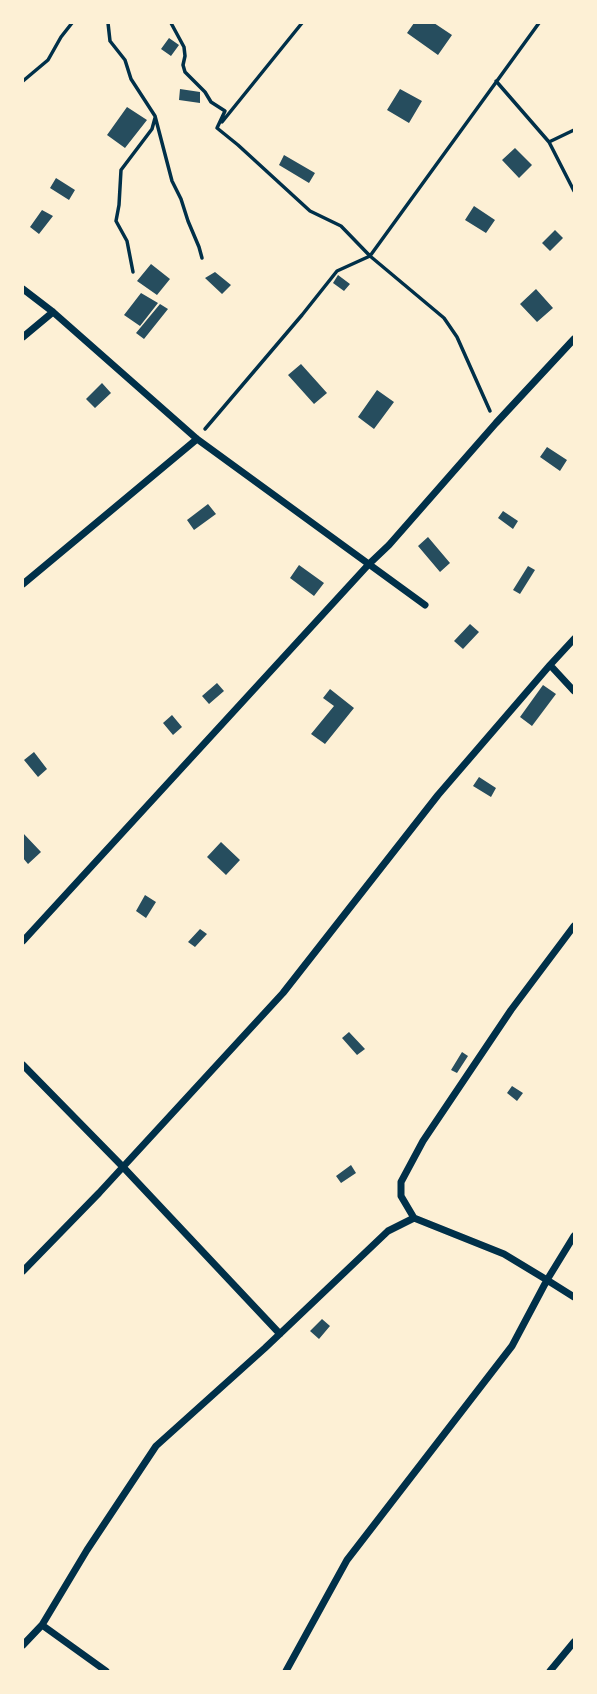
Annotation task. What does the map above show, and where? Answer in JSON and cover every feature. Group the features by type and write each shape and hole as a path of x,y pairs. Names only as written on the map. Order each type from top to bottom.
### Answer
{"street":[{"path":"23,289 197,439 425,605"},
{"path":"23,337 53,313"},
{"path":"23,941 389,545 574,339"},
{"path":"23,584 197,439"},
{"path":"23,1272 283,993 438,795 574,639"},
{"path":"550,665 574,691"},
{"path":"574,926 511,1010 423,1141 401,1182 401,1196 414,1218 504,1254 574,1297"},
{"path":"23,1065 280,1334"},
{"path":"23,1645 42,1625 87,1550 156,1446 280,1334 388,1231 414,1218"},
{"path":"286,1671 347,1560 512,1346 574,1236"},
{"path":"42,1625 106,1671"},
{"path":"551,1671 574,1642"}],"path":[{"path":"23,80 48,60 72,23"},
{"path":"108,23 110,41 125,60 131,79 155,116 172,181 202,258"},
{"path":"171,23 184,47 185,72 205,92 211,103 225,111 217,128"},
{"path":"217,128 302,23"},
{"path":"197,439 337,271 370,256 539,23"},
{"path":"496,81 549,142 574,191"},
{"path":"133,272 127,241 116,221 121,170 152,129 155,116"},
{"path":"217,128 310,211 341,226 370,256 444,318 457,337 496,423"},
{"path":"549,142 574,130"}],"building":[{"path":"414,23 434,23 452,35 438,55 407,33"},
{"path":"169,38 179,45 171,56 161,49"},
{"path":"180,89 200,92 200,103 179,100"},
{"path":"400,89 422,101 409,123 387,110"},
{"path":"127,107 147,120 125,148 107,135"},
{"path":"515,148 532,165 519,178 502,160"},
{"path":"284,155 315,173 309,183 279,165"},
{"path":"56,178 75,190 69,200 50,188"},
{"path":"474,206 495,220 486,233 465,220"},
{"path":"42,210 53,216 39,234 30,227"},
{"path":"555,230 563,238 550,251 542,243"},
{"path":"151,264 170,279 157,295 137,281"},
{"path":"215,272 231,285 222,294 205,278"},
{"path":"338,275 350,284 344,291 333,283"},
{"path":"536,289 553,308 537,322 520,304"},
{"path":"141,293 158,303 140,326 124,315"},
{"path":"160,304 168,309 144,339 136,333"},
{"path":"301,364 327,393 314,404 288,375"},
{"path":"102,383 111,393 95,408 86,399"},
{"path":"377,390 394,402 374,429 358,417"},
{"path":"547,447 567,460 560,471 540,457"},
{"path":"208,504 216,514 194,530 187,520"},
{"path":"503,511 518,521 513,529 498,518"},
{"path":"428,537 450,563 440,572 418,546"},
{"path":"299,565 324,583 314,596 290,578"},
{"path":"528,566 535,570 520,594 513,590"},
{"path":"470,624 479,632 463,649 454,641"},
{"path":"217,683 224,691 209,704 202,696"},
{"path":"543,685 556,694 532,726 520,717"},
{"path":"330,689 354,708 325,744 311,734 334,706 323,698"},
{"path":"172,715 182,727 173,735 163,723"},
{"path":"34,752 47,769 38,777 24,760"},
{"path":"479,777 496,788 491,797 473,786"},
{"path":"23,833 41,852 28,864 23,858"},
{"path":"221,842 240,860 226,875 207,857"},
{"path":"145,895 156,902 146,918 136,911"},
{"path":"200,929 207,934 195,947 188,942"},
{"path":"349,1032 365,1049 357,1055 342,1038"},
{"path":"462,1052 468,1056 457,1073 451,1070"},
{"path":"512,1086 523,1093 517,1101 507,1093"},
{"path":"351,1165 356,1173 341,1183 336,1176"},
{"path":"322,1319 330,1326 319,1339 310,1331"}]}
